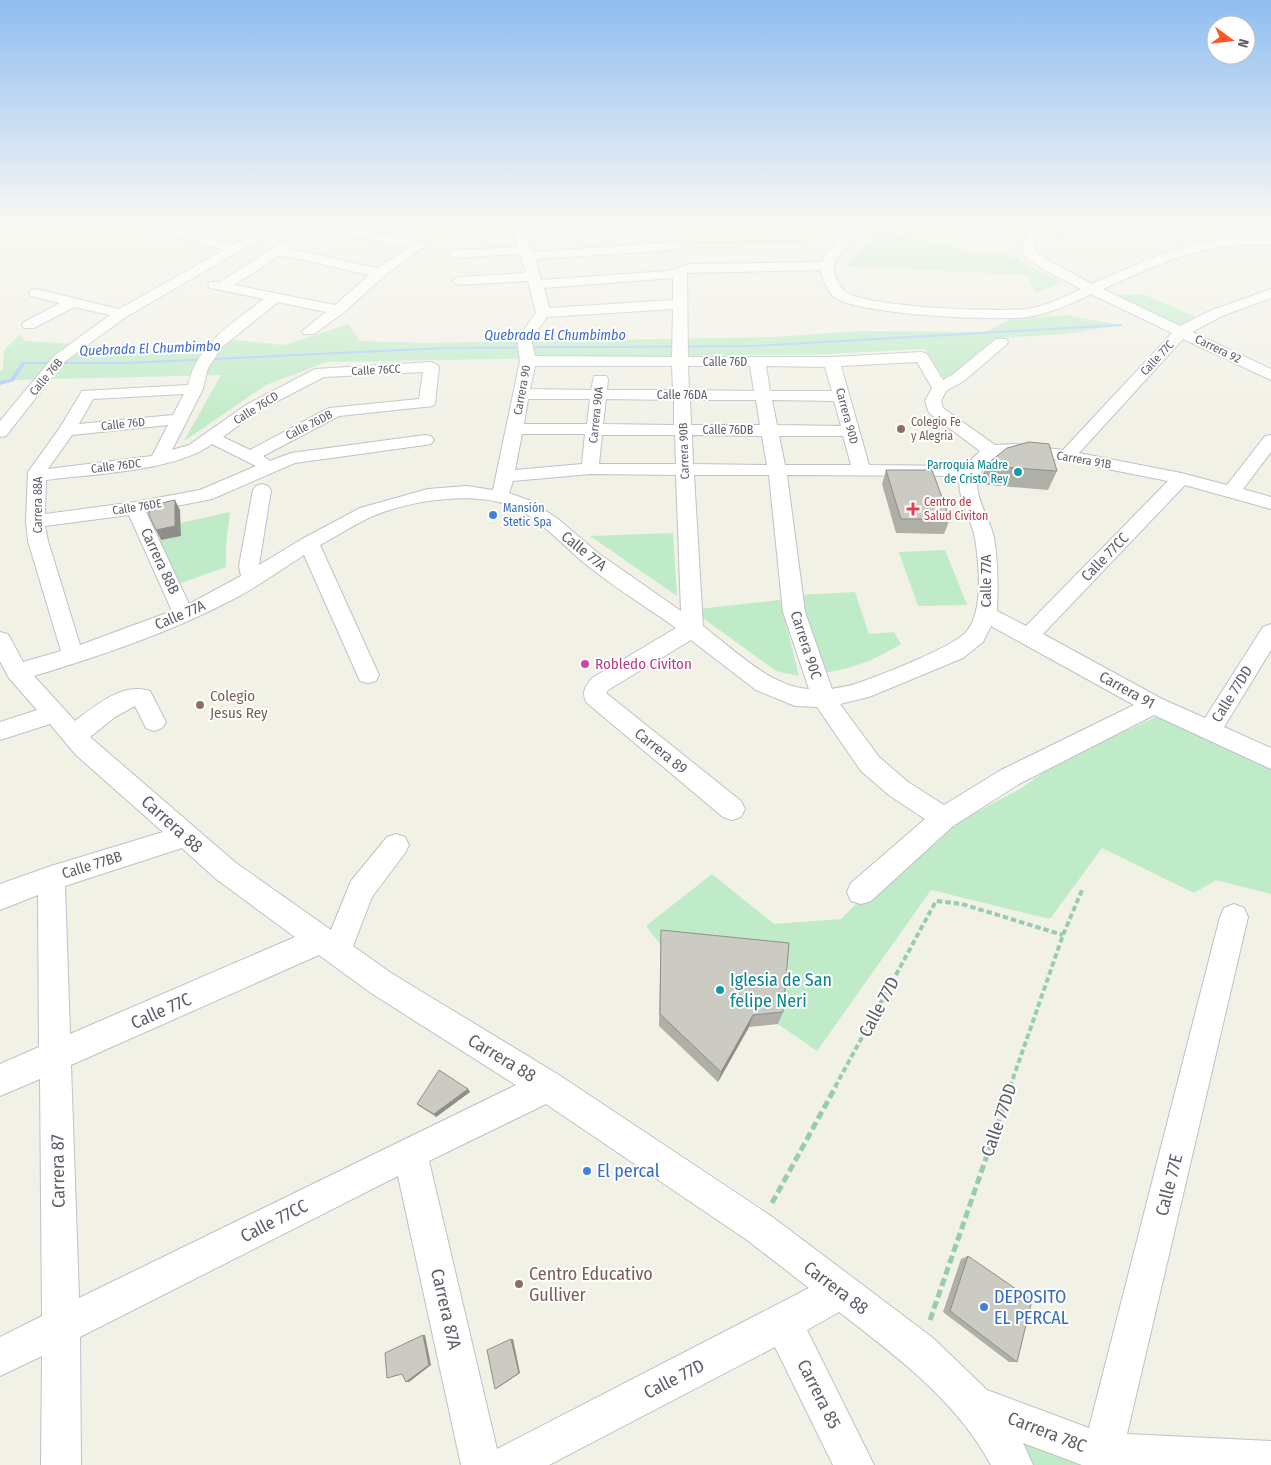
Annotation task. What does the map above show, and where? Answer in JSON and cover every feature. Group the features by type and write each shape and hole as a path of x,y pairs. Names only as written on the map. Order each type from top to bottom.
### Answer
{"street":[{"name":"Calle 76B","path":"0,432 60,359 121,314 161,291"},
{"path":"249,291 338,310"},
{"path":"309,331 338,310 359,291"},
{"path":"538,291 543,312 680,304"},
{"name":"Carrera 90B","path":"680,291 680,362 692,629"},
{"path":"837,291 846,299 862,303 913,309 1026,313 1069,300 1087,291"},
{"name":"Carrera 92","path":"1097,291 1271,375"},
{"path":"36,293 121,314"},
{"name":"Calle 77C","path":"1067,456 1182,331 1217,314 1271,293"},
{"path":"158,460 195,389 200,368 216,344 276,297"},
{"path":"29,325 72,302"},
{"name":"Carrera 90","path":"501,497 528,361 524,339 543,312"},
{"path":"506,476 590,469 970,471 992,451 935,410 933,401 940,388 958,378 1001,342"},
{"name":"Calle 76D","path":"528,361 832,362 922,357 940,388"},
{"name":"Carrera 90A","path":"590,469 602,362"},
{"name":"Carrera 90C","path":"757,362 777,470 794,612 824,699 870,764 899,789 944,818"},
{"name":"Carrera 90D","path":"832,362 861,470"},
{"name":"Calle 76CC","path":"321,372 431,367"},
{"name":"Calle 76DB","path":"249,456 334,411 427,404 431,367"},
{"name":"Calle 76CD","path":"194,449 252,408 321,372"},
{"name":"Carrera 88A","path":"73,656 38,541 35,521 37,472 67,430 88,394 195,389"},
{"name":"Calle 76DA","path":"522,394 842,396"},
{"name":"Calle 76D","path":"67,430 179,419"},
{"name":"Calle 76DB","path":"515,430 851,431"},
{"path":"211,437 269,467"},
{"name":"Calle 76DE","path":"35,521 135,508 205,496 291,458 425,440"},
{"path":"1232,491 1271,440"},
{"name":"Calle 76DC","path":"37,476 158,460 194,449"},
{"name":"Carrera 91B","path":"992,451 1015,449 1067,456 1181,478 1271,503"},
{"name":"Calle 77A","path":"18,672 73,656 184,615 225,595 309,543 367,512 428,495 467,492 501,497 524,504 591,558 692,629 764,684 795,696 824,699 861,691 955,652 974,637 986,615 989,575 984,536 967,486 970,471"},
{"name":"Calle 77CC","path":"1029,636 1181,478"},
{"path":"252,578 249,566 262,490"},
{"name":"Carrera 88B","path":"135,508 184,615"},
{"path":"309,543 368,675"},
{"name":"Carrera 91","path":"986,615 1029,636 1154,705 1271,759"},
{"name":"Carrera 89","path":"692,629 600,684 595,690 595,697 732,809"},
{"name":"Calle 77DD","path":"1209,731 1271,632"},
{"name":"Carrera 88","path":"0,640 18,672 74,736 226,871 389,988 548,1086 759,1228 920,1351 974,1404 1002,1445 1013,1465"},
{"path":"74,736 106,710 136,696 142,697 154,722"},
{"path":"861,892 944,818 1010,776 1154,705"},
{"path":"0,731 54,714"},
{"name":"Calle 77BB","path":"0,897 51,878 185,836"},
{"path":"329,946 361,890 396,845"},
{"name":"Carrera 87","path":"51,878 61,1327 61,1465"},
{"name":"Calle 77E","path":"1105,1459 1234,917"},
{"name":"Calle 77C","path":"0,1080 329,946"},
{"name":"Calle 77CC","path":"0,1357 410,1152 548,1086"},
{"name":"Carrera 87A","path":"410,1152 481,1465"},
{"name":"Calle 77D","path":"508,1465 783,1323 840,1291"},
{"name":"Carrera 85","path":"783,1323 854,1465"},
{"name":"Carrera 78C","path":"974,1404 1105,1459 1271,1462"}],"path":[{"name":"Calle 77DD","path":"920,1351 1063,935 1082,890"},
{"name":"Calle 77D","path":"759,1228 936,901 962,904 1063,935"}],"green space":[{"path":"1143,294 1196,317 1180,327 1116,295"},
{"path":"1066,315 1120,325 1066,334 995,338 945,380 925,349 811,355 327,362 266,385 184,441 221,375 12,380 0,384 0,371 3,369 4,350 20,334 25,341 96,345 148,354 194,354 235,340 285,345 348,324 360,341 426,343 773,337 860,331 985,332 1011,319"},
{"path":"230,512 226,544 226,567 176,585 154,541 180,536 180,523"},
{"path":"673,533 677,596 590,536"},
{"path":"945,550 967,605 918,606 899,552"},
{"path":"855,592 869,634 894,632 901,644 863,663 823,673 808,634 800,595"},
{"path":"780,600 799,676 776,671 700,616 698,609"},
{"path":"1158,716 1271,766 1271,894 1216,880 1194,893 1102,848 1050,919 931,890 817,1051 778,1024 784,957 660,944 646,926 712,874 774,924 841,919 904,856 954,824 1020,789 1058,762"},
{"path":"974,1405 1107,1465 1013,1465"}],"building":[{"path":"1029,442 1049,444 1057,471 987,466 1007,448"},
{"path":"886,470 932,470 950,519 901,519"},
{"path":"175,500 175,526 156,530 149,515 149,506"},
{"name":"Iglesia de San felipe Neri","path":"661,930 789,943 783,1012 753,1015 721,1072 660,1014"},
{"path":"439,1070 468,1089 434,1114 417,1104"},
{"name":"DEPOSITO EL PERCAL","path":"968,1256 1032,1300 1017,1362 950,1311"},
{"path":"423,1335 429,1365 406,1382 402,1374 387,1378 385,1353"},
{"path":"511,1339 519,1373 495,1389 487,1350"}],"waterway":[{"name":"Quebrada El Chumbimbo","path":"0,383 12,380 24,363 126,363 445,348 753,346 1120,325"}],"place":[{"name":"Colegio Fe y Alegria","path":"901,429"},
{"name":"Parroquia Madre de Cristo Rey","path":"1018,472"},
{"name":"Centro de Salud Civiton","path":"913,509"},
{"name":"Mansión Stetic Spa","path":"493,515"},
{"name":"Robledo Civiton","path":"585,664"},
{"name":"Colegio Jesus Rey","path":"200,705"},
{"name":"Iglesia de San felipe Neri","path":"720,990"},
{"name":"El percal","path":"587,1171"},
{"name":"Centro Educativo Gulliver","path":"519,1284"},
{"name":"DEPOSITO EL PERCAL","path":"984,1307"}]}
